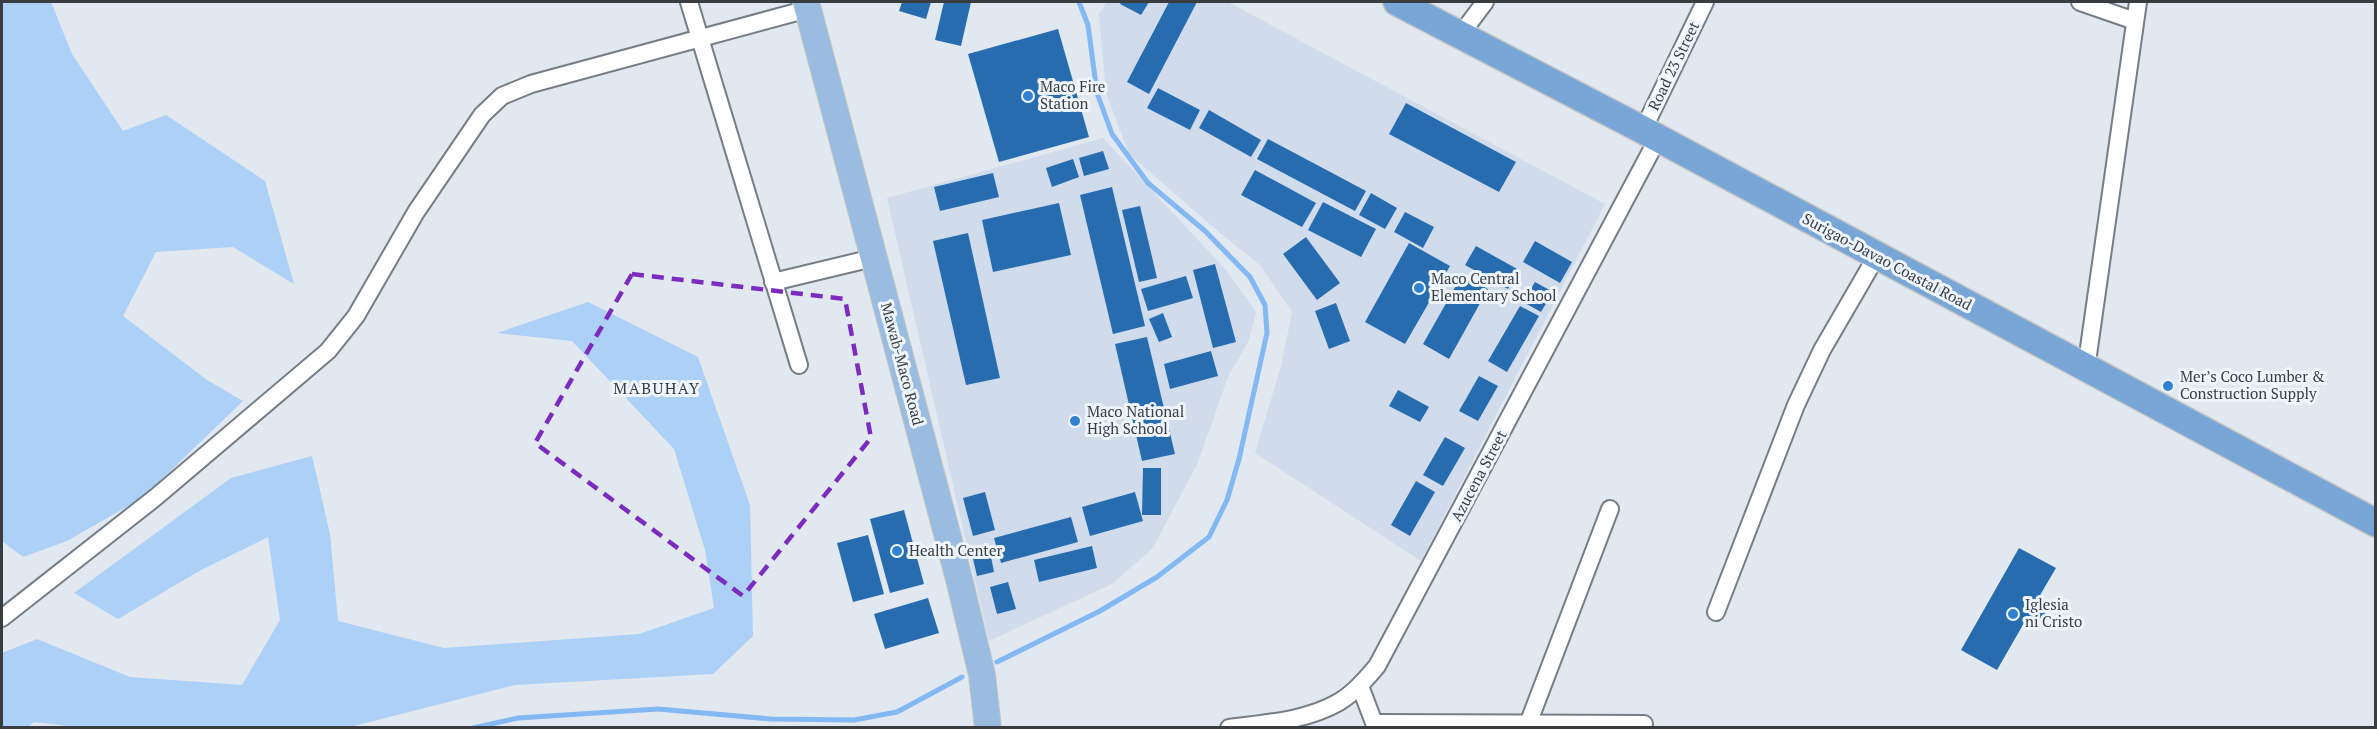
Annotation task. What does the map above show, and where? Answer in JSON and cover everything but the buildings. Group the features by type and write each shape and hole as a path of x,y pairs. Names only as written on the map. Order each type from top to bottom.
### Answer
{"highway":[{"name":"Surigao-Davao Coastal Road","path":"1397,2 1650,134 2376,523"}],"main road":[{"name":"Mawab-Maco Road","path":"807,5 974,639 982,675 988,728"}],"street":[{"path":"689,2 798,364"},
{"path":"1461,34 1485,2"},
{"name":"Road 23 Street","path":"1650,134 1705,2"},
{"path":"2080,2 2135,21"},
{"path":"2086,369 2138,2"},
{"path":"2,618 156,497 328,351 356,316 416,212 455,154 482,115 502,96 531,84 807,5"},
{"name":"Azucena Street","path":"1229,728 1279,722 1308,715 1340,702 1360,686 1377,666 1392,641 1650,134"},
{"path":"1716,612 1796,405 1822,350 1876,257"},
{"path":"773,282 873,258"},
{"path":"1528,724 1610,509"},
{"path":"1360,686 1376,725 1644,724"}],"highlighted area":[{"path":"632,274 845,299 871,438 743,596 535,443"}],"shaded area":[{"path":"2,2 51,2 72,54 123,131 166,115 265,181 294,284 233,247 156,252 123,316 207,380 243,401 142,498 67,541 23,557 2,541"},
{"name":"Maco Central Elementary School","path":"1107,2 1228,2 1605,204 1421,561 1255,453 1281,366 1292,312 1260,265 1129,154 1106,93 1099,14"},
{"name":"Maco National High School","path":"1103,138 1227,271 1256,312 1249,340 1228,377 1197,465 1152,549 1112,584 989,641 887,198"},
{"path":"588,302 698,357 750,505 753,636 713,674 515,685 350,727 84,728 34,722 28,727 2,727 2,653 37,639 130,677 242,685 280,620 268,537 199,571 118,619 74,593 231,478 312,456 330,534 338,621 444,648 639,634 714,608 705,550 674,449 572,341 497,333"}],"waterway":[{"path":"997,662 1100,611 1157,577 1209,537 1227,500 1239,459 1267,333 1265,305 1250,277 1205,231 1148,183 1112,134 1097,93 1088,25 1079,2"},
{"path":"473,728 518,718 658,709 771,719 854,720 897,712 962,677"}],"place":[{"name":"Maco Fire Station","path":"1028,96"},
{"name":"Maco Central Elementary School","path":"1419,288"},
{"name":"Mer’s Coco Lumber & Construction Supply","path":"2168,386"},
{"name":"Maco National High School","path":"1075,421"},
{"name":"Health Center","path":"897,551"},
{"name":"Iglesia ni Cristo","path":"2013,614"}],"district":[{"name":"MABUHAY","path":"657,388"}]}
